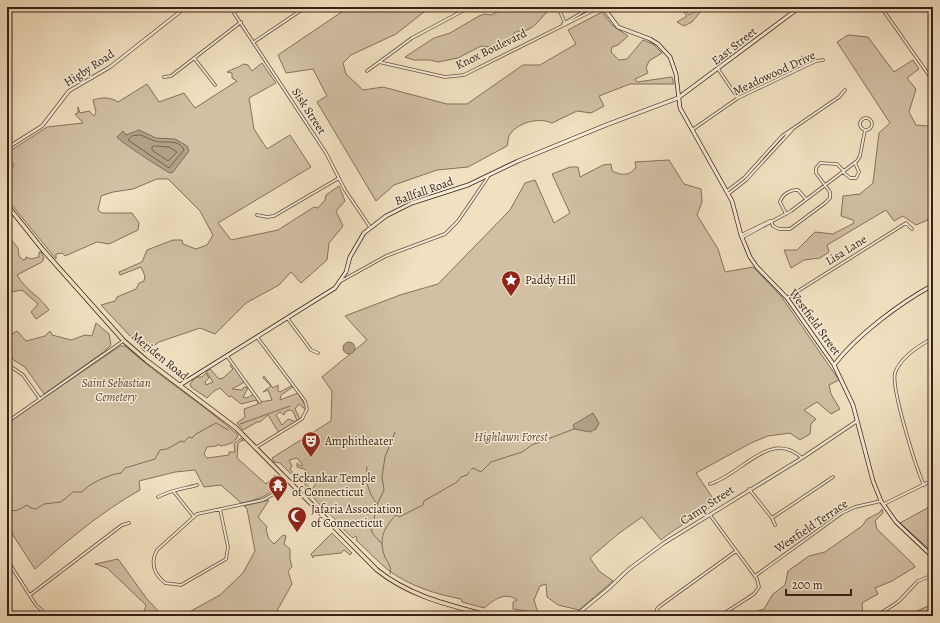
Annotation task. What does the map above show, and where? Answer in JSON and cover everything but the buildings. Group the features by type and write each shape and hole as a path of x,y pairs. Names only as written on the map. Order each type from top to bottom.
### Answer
{"highway":[{"name":"Meriden Road","path":"7,205 44,250 124,340 223,418 255,448 371,565 396,584 425,598 490,616"}],"main road":[{"name":"Westfield Street","path":"603,7 618,27 650,39 665,50 676,74 678,98 684,116 728,193 735,211 741,237 750,257 757,267 787,298 834,365 850,397 873,481 883,504 896,522 933,557"},
{"name":"East Street","path":"678,98 783,18 800,7"},
{"name":"Ballfall Road","path":"180,385 288,319 335,288 341,281 355,247 370,227 386,216 412,203 488,177 518,161 678,98"},
{"path":"834,365 850,346 908,300 933,285"}],"street":[{"name":"Higby Road","path":"7,148 46,123 69,91 112,66 186,7"},
{"name":"Sisk Street","path":"230,7 326,153 339,178 370,227"},
{"path":"254,42 306,7"},
{"path":"367,70 412,38 470,7"},
{"path":"558,7 565,23"},
{"name":"Knox Boulevard","path":"565,23 591,7"},
{"name":"Knox Boulevard","path":"379,62 445,77 464,75 562,24 600,7"},
{"path":"881,7 933,81"},
{"path":"164,78 171,76 241,22"},
{"path":"194,58 215,85"},
{"name":"Meadowood Drive","path":"692,130 738,98 816,61 824,60"},
{"path":"718,69 738,98"},
{"path":"728,193 745,179 782,136 839,97 845,90"},
{"path":"867,118 870,120 872,125 870,129 865,130 860,126 860,122 867,118"},
{"path":"741,237 786,214 855,163 860,156 865,130"},
{"path":"771,221 773,226 786,230 794,226 828,201 830,192 826,184 816,173 816,168 820,163 837,164 850,178 856,178 859,172 855,163"},
{"path":"341,281 386,256 445,234 458,221 488,177"},
{"path":"257,215 267,217 276,214 339,178"},
{"path":"786,214 780,202 786,194 795,190 800,192 806,199"},
{"name":"Lisa Lane","path":"787,298 906,223 912,229"},
{"path":"288,319 311,350 318,353"},
{"path":"255,448 302,420 307,408 305,401 257,337"},
{"path":"924,485 915,465 894,380 899,366 903,361 933,338"},
{"path":"7,422 124,340"},
{"path":"227,355 260,402"},
{"path":"7,364 23,375 40,399"},
{"name":"Camp Street","path":"575,616 653,550 749,489 802,458 857,421"},
{"path":"710,484 770,450 785,448 790,449 802,458"},
{"path":"772,518 833,477"},
{"path":"220,509 228,547 226,559 187,583 173,585 165,583 155,571 154,556 158,550 194,517 201,513 220,509 263,500 287,480"},
{"path":"883,504 933,480"},
{"path":"158,497 169,491 174,492 181,487 197,485"},
{"path":"749,489 772,518 775,525"},
{"path":"174,492 194,517"},
{"name":"Westfield Terrace","path":"755,576 842,512 881,500"},
{"path":"710,515 759,583 757,591 720,616"},
{"path":"30,595 122,525 130,524"},
{"path":"656,616 657,609 660,606 736,550"},
{"path":"7,560 36,605 48,616"},
{"path":"876,616 898,602 918,581 933,575"}],"green space":[{"path":"349,7 422,7 424,12 396,34 351,55 343,63 346,74 363,90 383,87 447,104 467,104 523,65 540,65 576,44 568,30 602,12 612,25 628,36 618,45 612,47 611,52 619,60 627,59 643,40 653,44 662,53 649,61 646,68 648,73 635,79 637,82 672,77 674,84 630,84 599,96 604,106 591,113 577,111 552,123 547,121 535,121 523,124 517,127 509,136 507,146 468,167 437,170 394,185 376,201 317,102 327,96 313,69 286,73 278,55"},
{"path":"513,7 550,7 545,9 547,12 530,29 516,32 514,33 513,38 490,47 481,46 458,58 438,62 430,60 414,60 405,57 434,38 450,33 479,16 485,14 491,15 503,9 507,11"},
{"path":"679,7 684,7 689,15 700,8 702,10 692,22 684,26 677,22 687,16"},
{"path":"848,35 868,37 894,72 913,60 919,69 907,78 916,89 909,112 916,125 927,126 933,123 933,223 930,219 916,225 903,216 894,221 886,210 827,245 829,252 820,258 804,260 791,268 784,250 797,250 815,232 833,234 854,223 853,220 841,216 843,196 860,194 873,183 879,133 890,123 837,42"},
{"path":"262,63 276,83 249,98 254,129 267,149 290,135 311,167 218,223 231,240 278,230 314,207 318,208 325,200 326,195 339,186 345,201 336,211 343,226 329,243 327,260 301,283 291,272 279,285 246,303 215,334 200,328 159,342 145,352 101,305 115,301 117,297 136,289 139,283 144,281 145,276 141,267 120,275 119,272 142,262 147,250 173,240 182,240 183,244 196,249 207,245 213,235 200,211 168,179 157,179 133,189 113,192 101,196 98,210 102,213 132,213 139,223 138,230 109,244 97,242 65,256 62,253 56,254 56,259 7,199 7,170 14,166 7,153 47,127 83,123 75,114 78,113 78,107 80,113 89,111 94,116 96,112 93,100 106,98 118,102 147,84 159,102 184,93 195,108 237,81 232,78 232,73 227,72 243,64 248,65 252,71"},
{"name":"Highlawn Forest","path":"669,160 684,184 701,189 702,202 697,215 718,249 725,272 753,267 781,296 839,380 829,385 831,394 840,409 831,414 817,402 804,410 816,419 811,424 810,434 800,440 790,433 768,436 751,443 696,473 716,503 661,540 642,517 618,534 590,558 599,571 613,581 579,610 558,605 547,597 546,584 540,586 534,600 538,613 513,609 513,602 517,600 513,597 504,596 484,608 462,602 461,599 423,589 396,576 384,567 356,540 356,536 353,538 326,512 327,511 310,493 311,490 307,491 304,488 305,483 312,489 317,482 304,469 297,467 297,463 301,466 303,465 297,458 289,460 292,466 290,469 293,473 291,474 280,463 274,462 272,458 331,421 332,391 322,377 367,340 345,316 400,295 438,284 510,210 525,183 535,180 554,223 570,213 552,174 570,167 578,167 580,177 603,165 611,164 612,171 628,174 636,167 635,162"},
{"path":"7,235 18,248 19,256 23,260 26,259 26,257 31,259 39,257 39,252 41,252 44,258 42,262 17,275 24,285 46,305 49,310 36,319 31,312 38,304 22,290 11,292 7,288"},
{"path":"96,323 109,334 111,345 105,351 44,394 25,367 7,356 7,337 17,331 26,341 45,336 50,331 52,335 71,340 85,335 92,336"},
{"name":"Saint Sebastian Cemetery","path":"120,346 125,346 238,435 234,442 229,444 220,446 218,444 217,446 207,447 204,454 207,458 229,455 229,452 235,452 234,444 241,438 244,441 242,440 238,444 237,458 266,484 275,475 282,482 264,496 241,503 221,485 204,487 195,470 175,472 139,481 140,490 98,517 35,569 7,526 7,423"},
{"path":"232,364 244,379 243,383 232,389 242,390 244,387 248,388 243,397 247,398 254,394 260,402 272,400 268,390 263,392 271,386 263,378 264,376 273,388 278,385 278,391 280,392 291,386 293,387 281,395 280,400 298,393 306,407 305,409 299,404 295,409 300,419 297,421 293,411 289,410 285,412 284,415 280,412 276,415 282,425 288,419 297,422 279,433 268,415 260,422 257,422 243,430 237,423 245,417 244,409 258,404 257,400 241,404 231,396 229,397 220,388 214,391 207,398 191,387 190,384 196,377 202,377 206,373 209,378 205,382 206,385 213,382 206,371 210,369 219,379 223,378 233,369 230,366"},
{"path":"269,500 258,517 267,527 266,530 269,539 274,544 283,535 286,536 284,544 290,549 292,567 288,571 292,584 274,616 182,616 220,595 243,573 255,551 247,509 244,506"},
{"path":"933,505 933,549 931,551 900,523"},
{"path":"882,509 883,513 875,521 877,529 915,567 892,581 875,588 878,594 862,603 863,615 771,616 766,613 761,616 742,616 764,609 773,594 785,585 788,571 809,556 825,552 862,526 867,519 879,513"},
{"path":"332,533 352,553 350,555 344,550 341,553 313,556 313,558 311,554"},
{"path":"118,559 147,599 163,616 143,616 146,605 107,568 95,564"},
{"path":"933,604 933,616 911,616 917,611"}],"water":[{"path":"139,130 156,138 175,139 187,146 189,151 173,172 170,173 150,161 117,137 123,131 126,135"},
{"path":"347,342 351,342 355,348 351,354 347,354 343,350 343,346"},
{"path":"593,413 599,423 596,429 590,432 574,429 573,425"}],"waterway":[{"path":"240,424 290,406"},
{"path":"7,508 10,511 18,510 27,505 36,509 44,504 61,502 73,492 82,492 100,480 111,475 121,473 125,468 155,459 160,450 167,449 181,441 184,442 189,437 192,438 196,434 216,423 228,430"},
{"path":"471,470 473,468 481,472 491,462 522,452 532,445 574,429"},
{"path":"382,544 373,534 370,527 374,521 375,512 379,509 377,505 384,490 382,477 385,457 395,432"},
{"path":"367,467 366,481 371,495 377,504"},
{"path":"390,574 390,567 385,557 382,545 383,534 388,524 396,515 399,517 423,505 424,501 457,482 461,477 467,475 469,472"}],"place":[{"name":"Paddy Hill","path":"511,297"},
{"name":"Amphitheater","path":"311,458"},
{"name":"Eckankar Temple of Connecticut","path":"278,502"},
{"name":"Jafaria Association of Connecticut","path":"297,533"}]}
